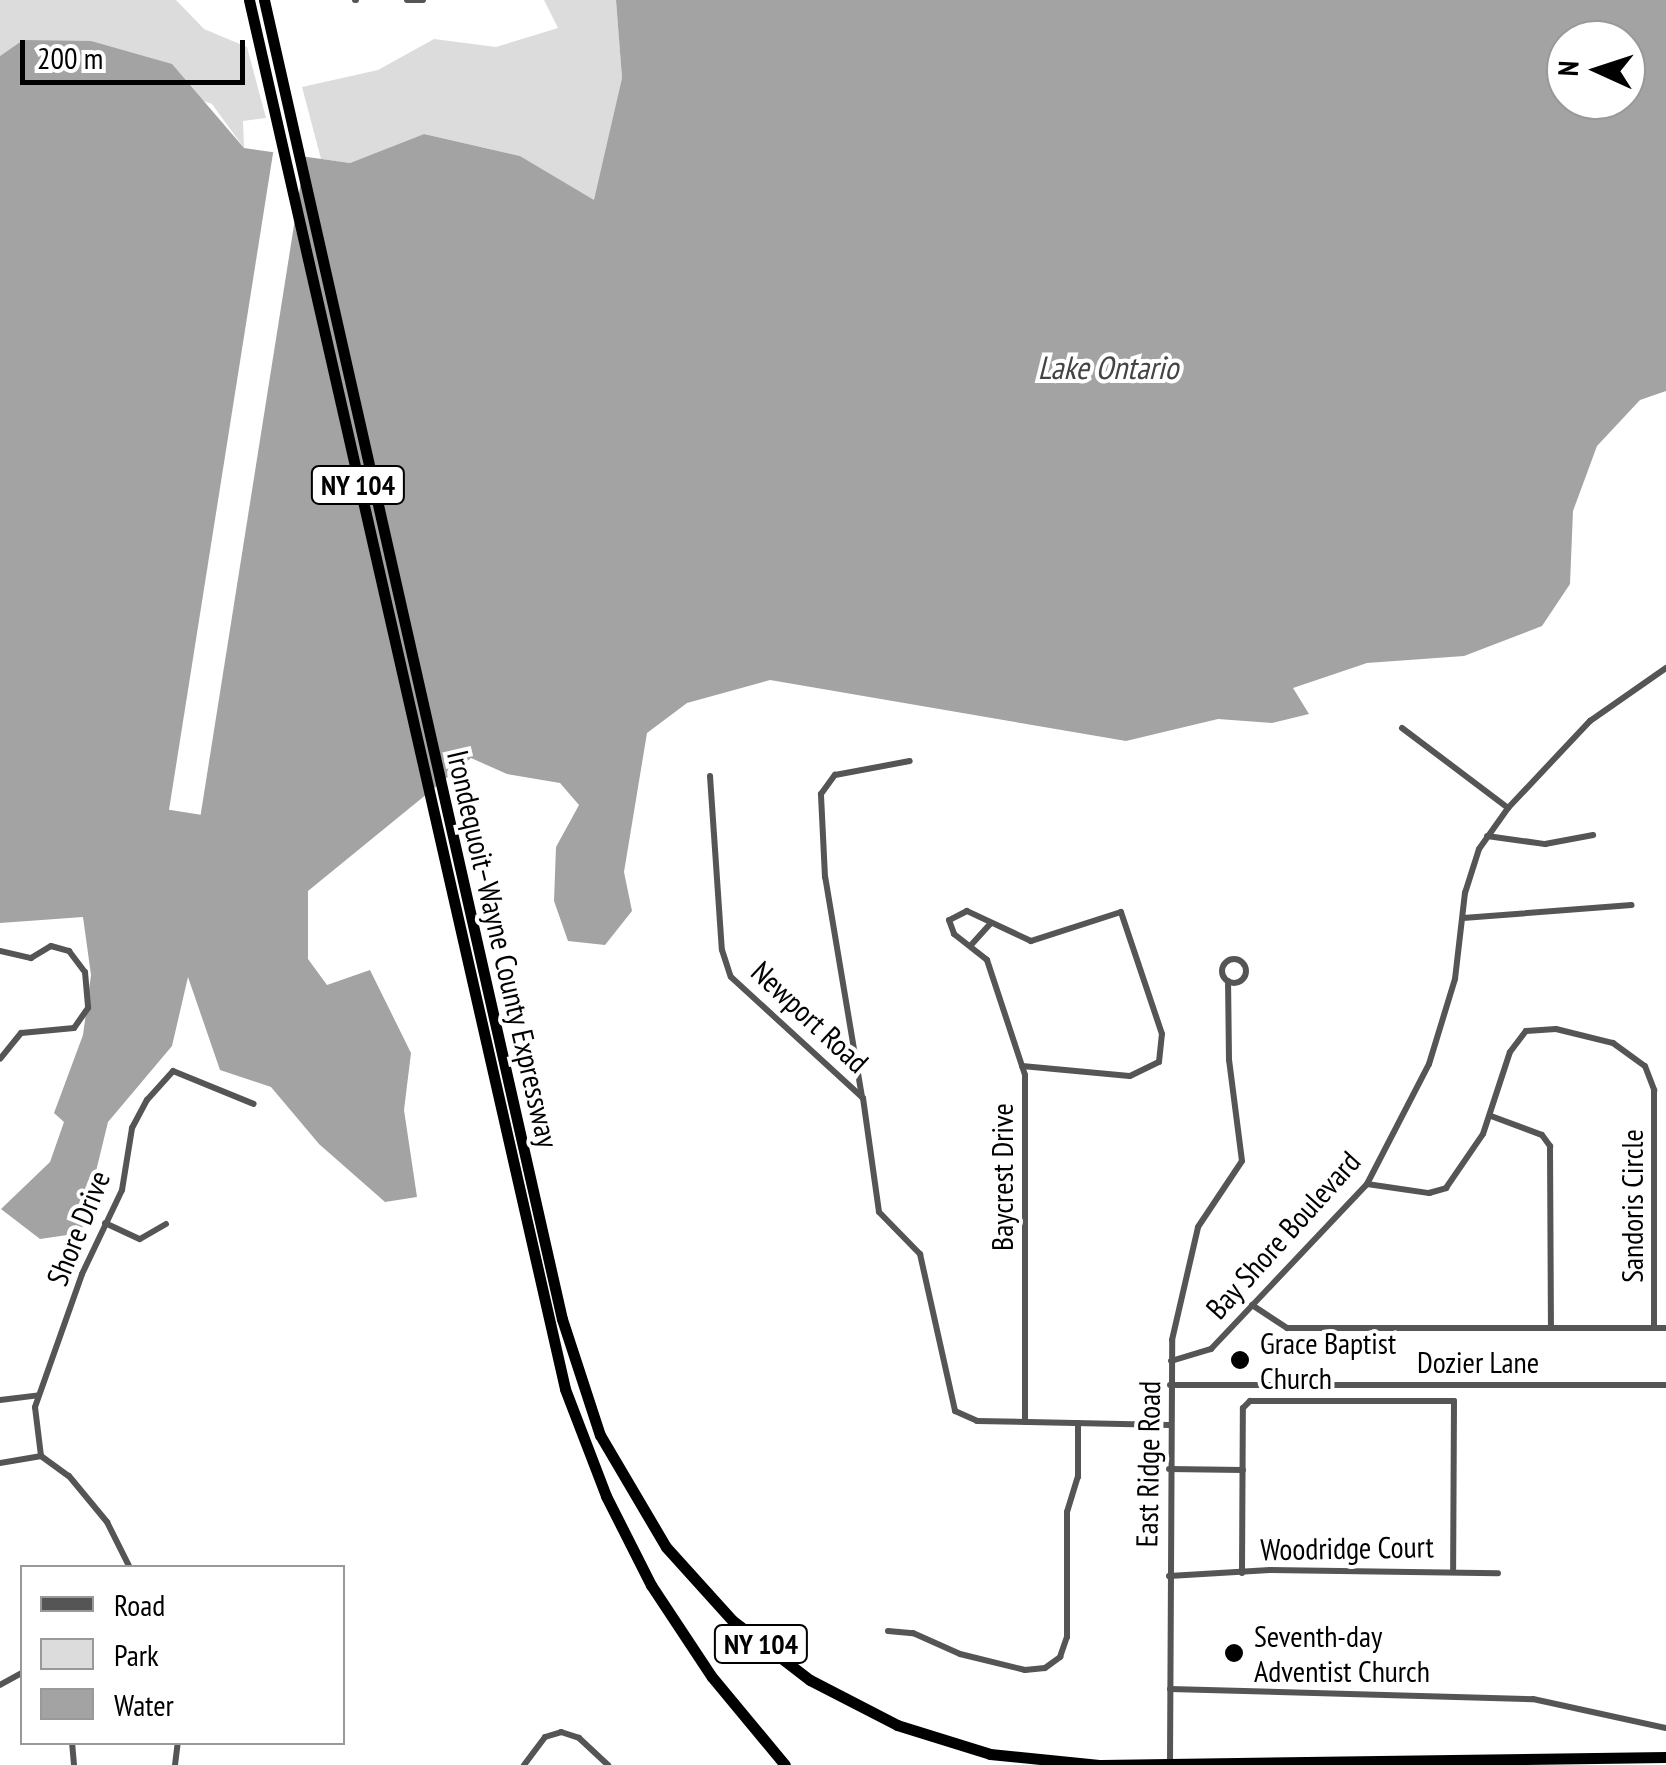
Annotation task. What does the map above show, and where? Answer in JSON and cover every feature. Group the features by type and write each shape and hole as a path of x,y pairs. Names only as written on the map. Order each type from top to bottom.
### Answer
{"highway":[{"name":"Irondequoit–Wayne County Expressway","path":"249,0 544,1309 589,1455 615,1515 687,1642 785,1765"},
{"name":"Irondequoit–Wayne County Expressway","path":"264,0 558,1306 595,1424 622,1481 684,1569 754,1638 858,1708 950,1744 1059,1763 1254,1761"},
{"name":"NY 104","path":"1254,1761 1666,1757"},
{"path":"1254,1761 1306,1765"}],"street":[{"path":"406,0 424,0"},
{"name":"Bay Shore Boulevard","path":"1172,1361 1211,1348 1366,1184 1425,1076 1455,979 1470,870 1487,836 1508,808 1590,721 1666,668"},
{"path":"1402,728 1508,808"},
{"path":"863,1098 825,878 821,794 835,774 910,761"},
{"name":"Newport Road","path":"710,776 722,950 731,977 863,1098 879,1212 920,1254 950,1405 968,1419 1169,1426"},
{"path":"1487,836 1545,844 1593,835"},
{"path":"1463,918 1631,905"},
{"name":"Baycrest Drive","path":"991,923 962,910 952,913 948,927 987,960 1022,1066 1024,1422"},
{"path":"972,944 991,923 1031,941 1121,912 1162,1034 1159,1062 1139,1076 1022,1066"},
{"path":"0,951 32,958 51,946 69,951 85,972 88,1008 74,1028 22,1033 0,1058"},
{"name":"East Ridge Road","path":"1170,1765 1172,1361 1197,1229 1231,1178 1244,1146 1229,1060 1228,981"},
{"name":"Sandoris Circle","path":"1252,1305 1287,1328 1654,1328 1654,1101 1645,1066 1589,1035 1526,1031 1510,1052 1491,1116 1441,1192 1366,1184"},
{"name":"Shore Drive","path":"41,1456 40,1395 105,1223 122,1190 132,1128 164,1077 187,1073 254,1104"},
{"path":"1491,1116 1542,1134 1550,1146 1551,1327"},
{"path":"105,1223 140,1239 166,1224"},
{"path":"1654,1328 1666,1328"},
{"name":"Dozier Lane","path":"1170,1385 1666,1385"},
{"path":"0,1400 40,1395"},
{"name":"Woodridge Court","path":"1242,1573 1243,1408 1250,1401 1454,1401 1453,1569"},
{"path":"888,1631 914,1633 960,1654 1025,1670 1045,1668 1060,1656 1066,1637 1067,1512 1078,1477 1078,1423"},
{"path":"0,1463 41,1456 68,1476 107,1522 128,1565"},
{"path":"1169,1468 1243,1470"},
{"name":"Woodridge Court","path":"1170,1576 1453,1569 1498,1572"},
{"path":"1170,1690 1533,1699 1666,1728"},
{"path":"524,1765 545,1737 561,1732 579,1738 608,1765"}],"green space":[{"path":"0,0 176,0 204,29 247,47 266,118 243,121 244,148 212,104 23,40 0,56"},
{"path":"544,0 616,0 622,78 595,201 520,156 424,134 350,163 321,159 302,87 378,70 434,39 496,47 558,28"}],"water":[{"name":"Lake Ontario","path":"616,0 1666,0 1666,391 1640,400 1597,446 1573,511 1570,584 1542,626 1464,656 1367,663 1293,688 1309,714 1272,723 1218,719 1126,741 770,680 687,703 647,733 624,872 632,911 605,945 568,941 554,901 556,847 579,805 560,783 507,774 471,758 308,891 308,959 327,985 370,970 411,1053 404,1110 417,1197 385,1202 319,1144 271,1087 220,1070 188,977 172,1046 108,1122 81,1233 40,1239 1,1209 50,1162 64,1122 54,1113 83,1035 91,975 83,917 0,923 0,56 23,40 91,41 172,64 244,148 350,163 424,134 520,156 594,200 622,78"}],"pier":[{"path":"274,147 306,152 201,815 169,810"}],"place":[{"name":"Grace Baptist Church","path":"1240,1360"},
{"name":"Seventh-day Adventist Church","path":"1234,1653"}]}
